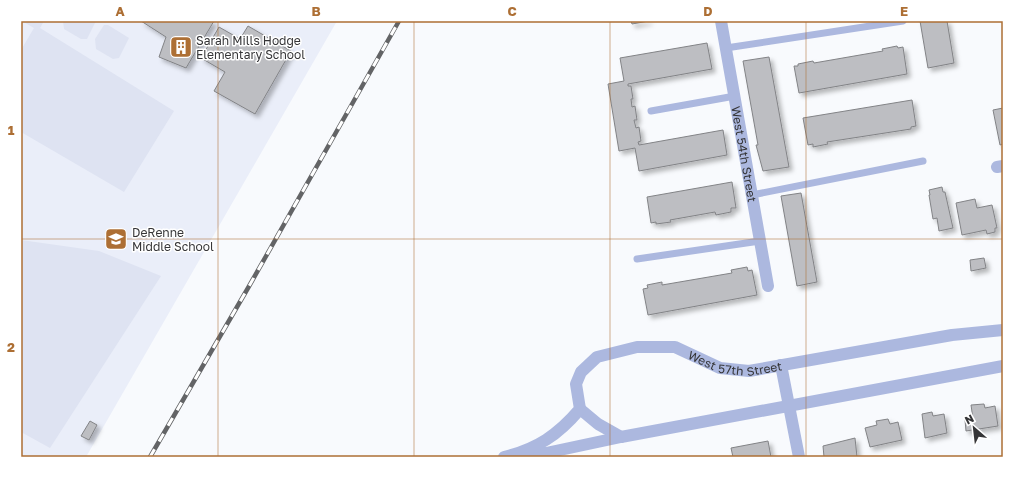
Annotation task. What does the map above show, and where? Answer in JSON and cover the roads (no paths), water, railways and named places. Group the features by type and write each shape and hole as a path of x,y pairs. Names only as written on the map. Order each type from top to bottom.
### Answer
{"street":[{"name":"West 54th Street","path":"721,21 768,286"},
{"name":"West 57th Street","path":"580,409 576,384 581,372 597,357 638,347 675,346 720,368 749,371 952,335 1003,330"},
{"path":"782,365 799,457"},
{"path":"528,451 546,453 789,405 1003,366"},
{"path":"504,457 528,451 550,438 568,423 580,409 598,424 621,437"}],"lane":[{"path":"726,48 903,21"},
{"path":"651,111 735,96"},
{"path":"752,195 923,161"},
{"path":"636,259 760,241"}],"railway":[{"path":"150,457 248,288 399,21"}],"place":[{"name":"Sarah Mills Hodge Elementary School","path":"181,47"},
{"name":"DeRenne Middle School","path":"116,239"}]}
